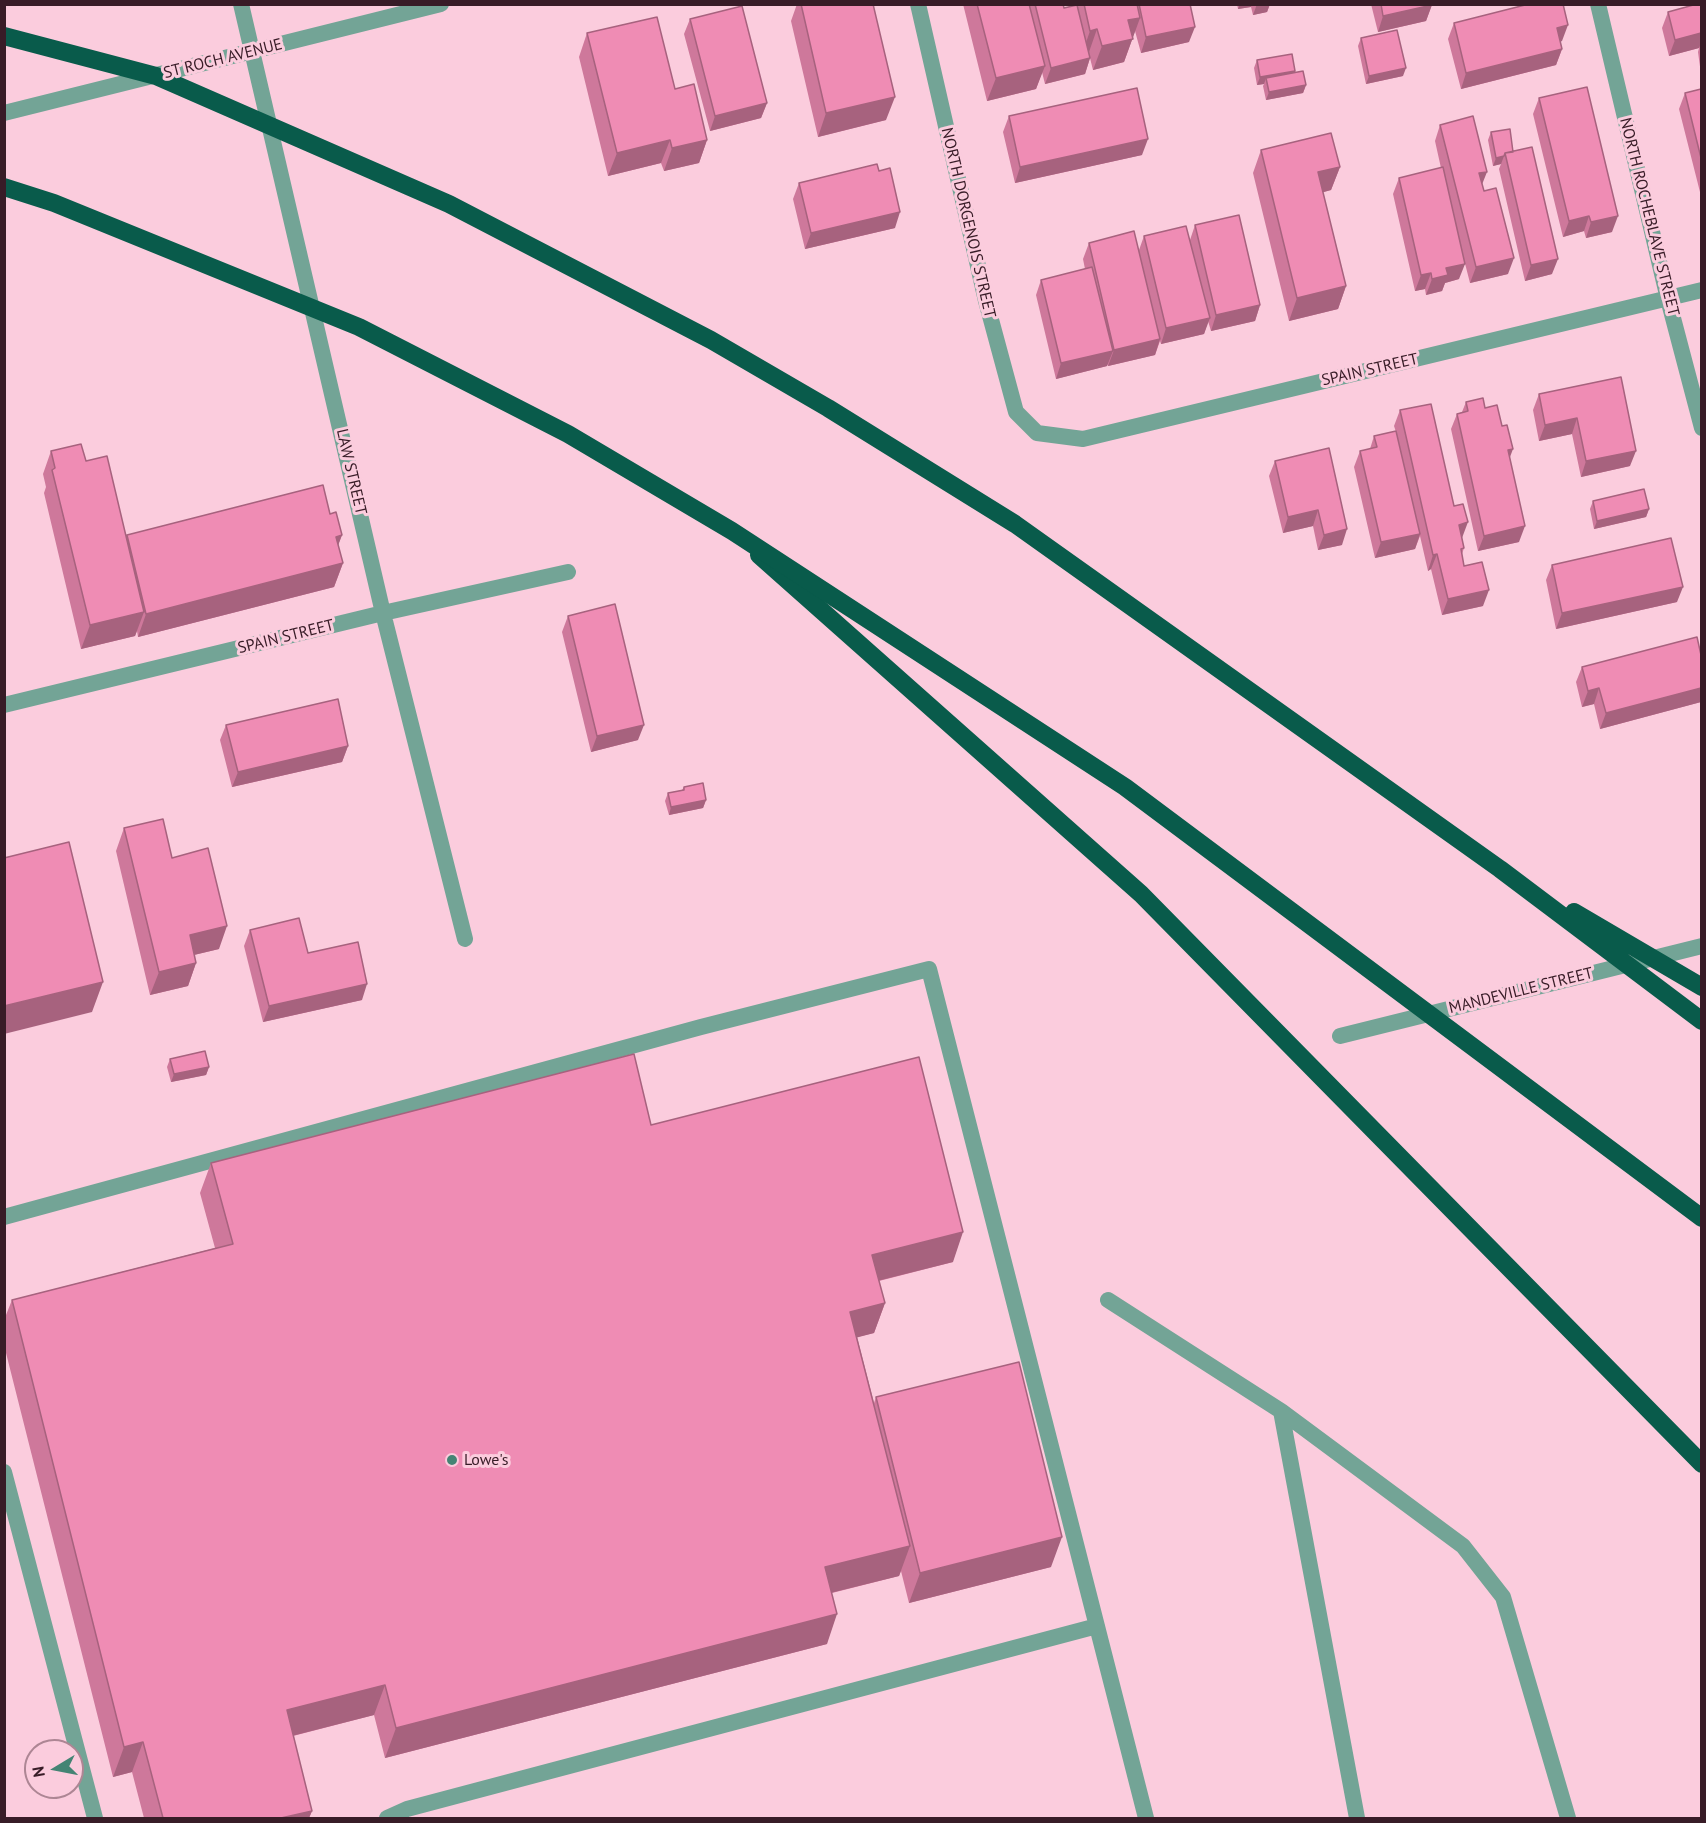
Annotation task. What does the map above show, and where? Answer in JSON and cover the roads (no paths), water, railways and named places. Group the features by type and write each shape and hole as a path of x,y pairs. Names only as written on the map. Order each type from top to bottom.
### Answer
{"highway":[{"path":"4,36 156,76 449,204 711,340 828,408 1015,524 1500,869 1701,1021"},
{"path":"4,187 54,203 360,327 568,434 732,531 1125,787 1701,1218"},
{"path":"732,531 1141,894 1701,1464"},
{"path":"1500,869 1701,987"}],"street":[{"name":"LAW STREET","path":"241,4 383,613 465,939"},
{"name":"ST ROCH AVENUE","path":"4,113 441,4"},
{"name":"NORTH DORGENOIS STREET","path":"918,4 986,301 1016,412 1037,433"},
{"name":"NORTH ROCHEBLAVE STREET","path":"1598,4 1701,428"},
{"name":"SPAIN STREET","path":"1037,433 1083,438 1701,290"},
{"name":"SPAIN STREET","path":"4,705 383,613 568,572"},
{"name":"MANDEVILLE STREET","path":"1340,1036 1701,946"},
{"path":"4,1217 701,1027 929,969 1146,1818"},
{"path":"1108,1300 1281,1412 1463,1546 1503,1597 1568,1818"},
{"path":"1281,1412 1357,1818"},
{"path":"4,1472 95,1818"},
{"path":"387,1818 407,1809 1097,1626"}],"place":[{"name":"Lowe's","path":"452,1460"}]}
